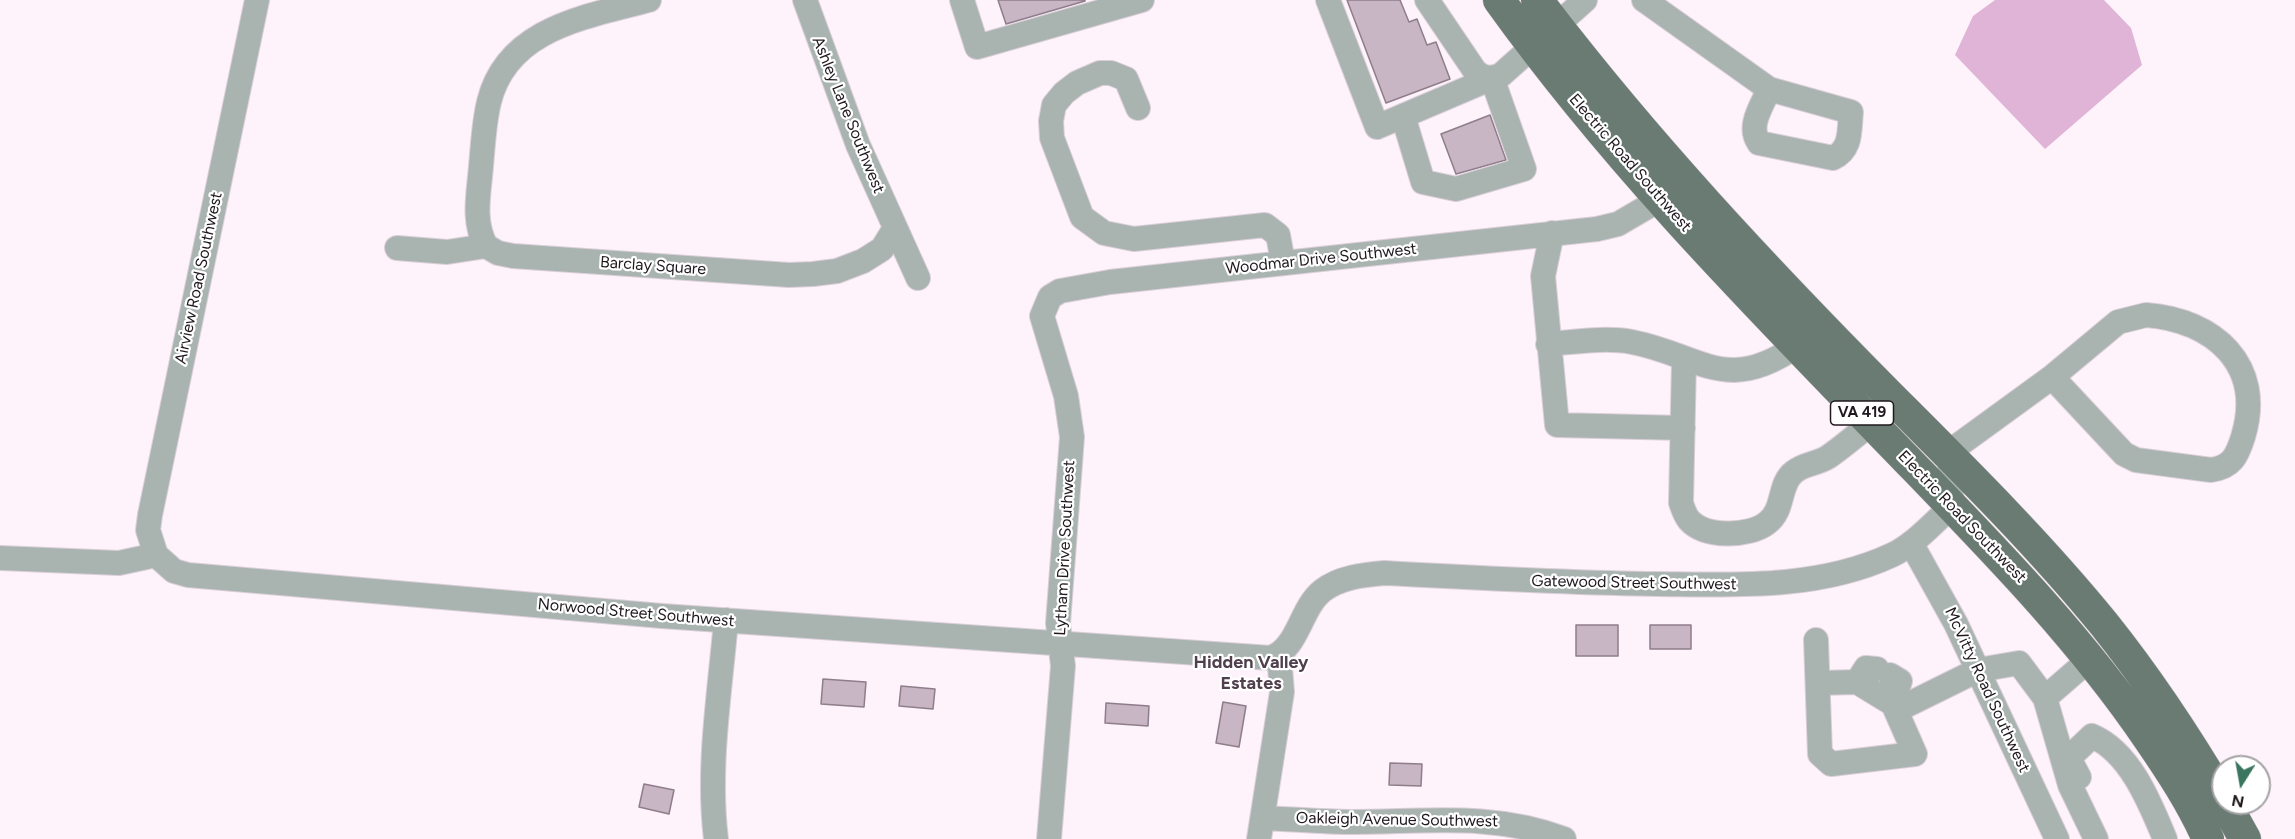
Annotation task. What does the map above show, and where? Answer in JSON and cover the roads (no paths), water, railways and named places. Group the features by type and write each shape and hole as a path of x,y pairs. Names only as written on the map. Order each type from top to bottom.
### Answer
{"main road":[{"name":"Electric Road Southwest","path":"1498,0 1531,46 1659,200 2037,595 2091,658 2172,772 2199,818 2208,839"},
{"name":"Electric Road Southwest","path":"1537,0 1613,98 1678,173 1890,396 1949,452 1970,479 2056,569 2104,624 2147,681 2211,780"},
{"path":"2232,815 2245,839"}],"street":[{"name":"Airview Road Southwest","path":"156,555 148,530 150,515 258,0"},
{"path":"486,246 477,220 483,146 489,103 495,83 505,66 528,43 556,26 649,0"},
{"name":"Ashley Lane Southwest","path":"805,0 858,145 918,278"},
{"path":"962,0 977,47 1142,0"},
{"path":"1328,0 1377,127 1501,75 1585,0"},
{"path":"1427,0 1475,71 1482,77 1491,78"},
{"path":"1644,0 1769,89"},
{"path":"1138,108 1126,79 1111,73 1100,74 1077,83 1054,105 1051,121 1052,138 1082,217 1104,233 1134,239 1265,225 1278,235 1283,262"},
{"path":"1403,116 1423,182 1456,189 1524,169 1491,78"},
{"name":"Woodmar Drive Southwest","path":"1056,365 1042,316 1050,297 1060,291 1110,282 1618,224 1659,200"},
{"name":"Barclay Square","path":"397,248 447,252 486,246 498,253 513,256 789,276 837,271 863,261 882,249 895,228"},
{"path":"1552,233 1544,276 1548,344 1557,425 1683,428"},
{"path":"1952,506 1949,452 2052,377 2106,331 2129,317 2163,316 2192,324 2221,343 2243,373 2248,390 2249,408 2237,456 2231,464 2211,470 2136,460 2115,446 2052,377"},
{"path":"1548,344 1610,340 1631,342 1718,369 1747,369 1766,364 1797,345"},
{"path":"1684,360 1681,503 1685,514 1699,528 1713,532 1744,532 1757,529 1776,514 1791,473 1827,458 1872,423"},
{"name":"Lytham Drive Southwest","path":"1049,839 1063,666 1058,623 1072,437 1066,396 1056,365"},
{"name":"Gatewood Street Southwest","path":"1279,655 1288,647 1317,596 1338,582 1360,576 1385,573 1571,583 1745,585 1812,579 1856,568 1892,554 1911,543 1952,506"},
{"name":"McVitty Road Southwest","path":"1911,543 1935,582 2057,839"},
{"path":"0,558 118,563 156,555"},
{"name":"Norwood Street Southwest","path":"156,555 174,571 188,576 726,620 1265,658 1279,655"},
{"path":"716,839 712,807 713,771 726,620"},
{"path":"1816,640 1820,754 1831,764 1915,754 1894,707 1857,682 1819,683"},
{"path":"1261,828 1282,692 1279,655"},
{"path":"2045,698 2091,658"},
{"path":"1894,707 1978,670 2019,663 2045,698 2070,785 2096,839"},
{"path":"1857,682 1866,668 1884,672 1900,681 1894,707"},
{"path":"2112,839 2071,762 2072,754 2092,736 2105,742 2130,770 2151,807 2165,839"},
{"name":"Oakleigh Avenue Southwest","path":"1261,828 1347,822 1490,820 1538,829 1564,839"}],"district":[{"name":"Hidden Valley Estates","path":"1251,673"}]}
